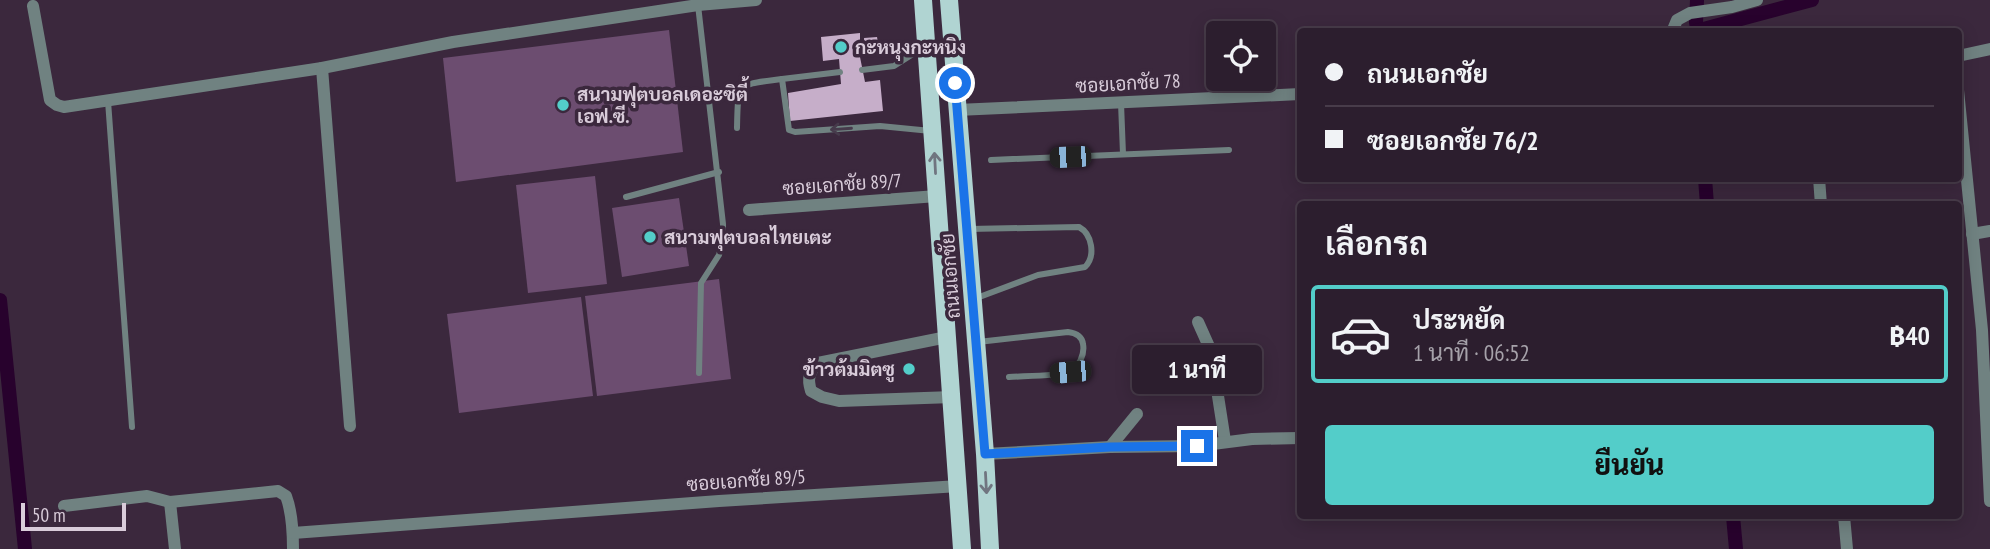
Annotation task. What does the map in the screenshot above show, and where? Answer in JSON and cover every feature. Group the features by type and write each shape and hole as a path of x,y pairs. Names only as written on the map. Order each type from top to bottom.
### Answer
{"main road":[{"name":"ถนนเอกชัย","path":"923,0 962,549"},
{"name":"ถนนเอกชัย","path":"949,0 990,549"}],"street":[{"path":"33,6 50,100 57,106 64,107 322,68 453,42 698,3 756,0"},
{"path":"1674,28 1677,20 1690,13 1732,7 1757,0"},
{"path":"1962,55 1990,50"},
{"path":"322,68 350,426"},
{"name":"ซอยเอกชัย 78","path":"957,110 1297,94"},
{"path":"1962,131 1982,330 1990,501"},
{"path":"1819,182 1821,201"},
{"name":"ซอยเอกชัย 89/7","path":"749,210 937,196"},
{"path":"1972,234 1990,231"},
{"path":"1198,322 1211,351 1225,441"},
{"path":"947,337 818,363 810,372 808,380 811,391 839,401 953,397"},
{"path":"1175,355 1211,351"},
{"path":"1110,447 1137,414"},
{"path":"985,454 1110,447 1197,446 1225,441 1297,438"},
{"name":"ซอยเอกชัย 89/5","path":"293,533 959,486"},
{"path":"64,506 147,496 170,502 278,491 286,496 288,502 293,549"},
{"path":"170,502 176,549"},
{"path":"1844,519 1847,549"}],"lane":[{"path":"698,3 719,172 723,241 719,255 701,283 699,373"},
{"path":"862,70 894,66 927,45"},
{"path":"737,128 738,96 745,84 840,72"},
{"path":"782,79 788,128 792,132 880,126 933,131"},
{"path":"108,101 132,427"},
{"path":"1121,103 1123,154"},
{"path":"991,160 1229,150"},
{"path":"626,197 719,172"},
{"path":"967,229 1079,227 1090,237 1090,262 1085,267 1038,275 973,300"},
{"path":"976,342 1068,331 1078,334 1083,341 1084,353 1079,364 1070,372 1009,377"}],"shaded area":[{"name":"สนามฟุตบอลเดอะซิตี้ เอฟ.ซี.","path":"669,30 683,152 456,182 443,58"},
{"path":"595,176 607,284 528,293 516,185"},
{"name":"สนามฟุตบอลไทยเตะ","path":"679,198 689,266 622,277 612,208"},
{"path":"719,279 731,379 597,396 585,296"},
{"path":"581,297 593,396 459,413 447,314"}],"building":[{"path":"860,33 860,57 865,82 880,80 883,111 790,121 788,93 841,84 839,59 823,61 821,37"},
{"path":"877,37 879,49 865,51 864,38"}],"waterway":[{"path":"1696,23 1697,0"},
{"path":"1707,28 1812,0"},
{"path":"1705,182 1707,201"},
{"path":"0,300 25,549"},
{"path":"1733,519 1736,549"}],"place":[{"name":"กะหนุงกะหนิง","path":"841,47"},
{"name":"สนามฟุตบอลเดอะซิตี้ เอฟ.ซี.","path":"563,105"},
{"name":"สนามฟุตบอลไทยเตะ","path":"650,237"},
{"name":"ข้าวต้มมิตซู","path":"909,369"}],"route":[{"path":"955,83 985,454 1110,447 1197,446"}]}
